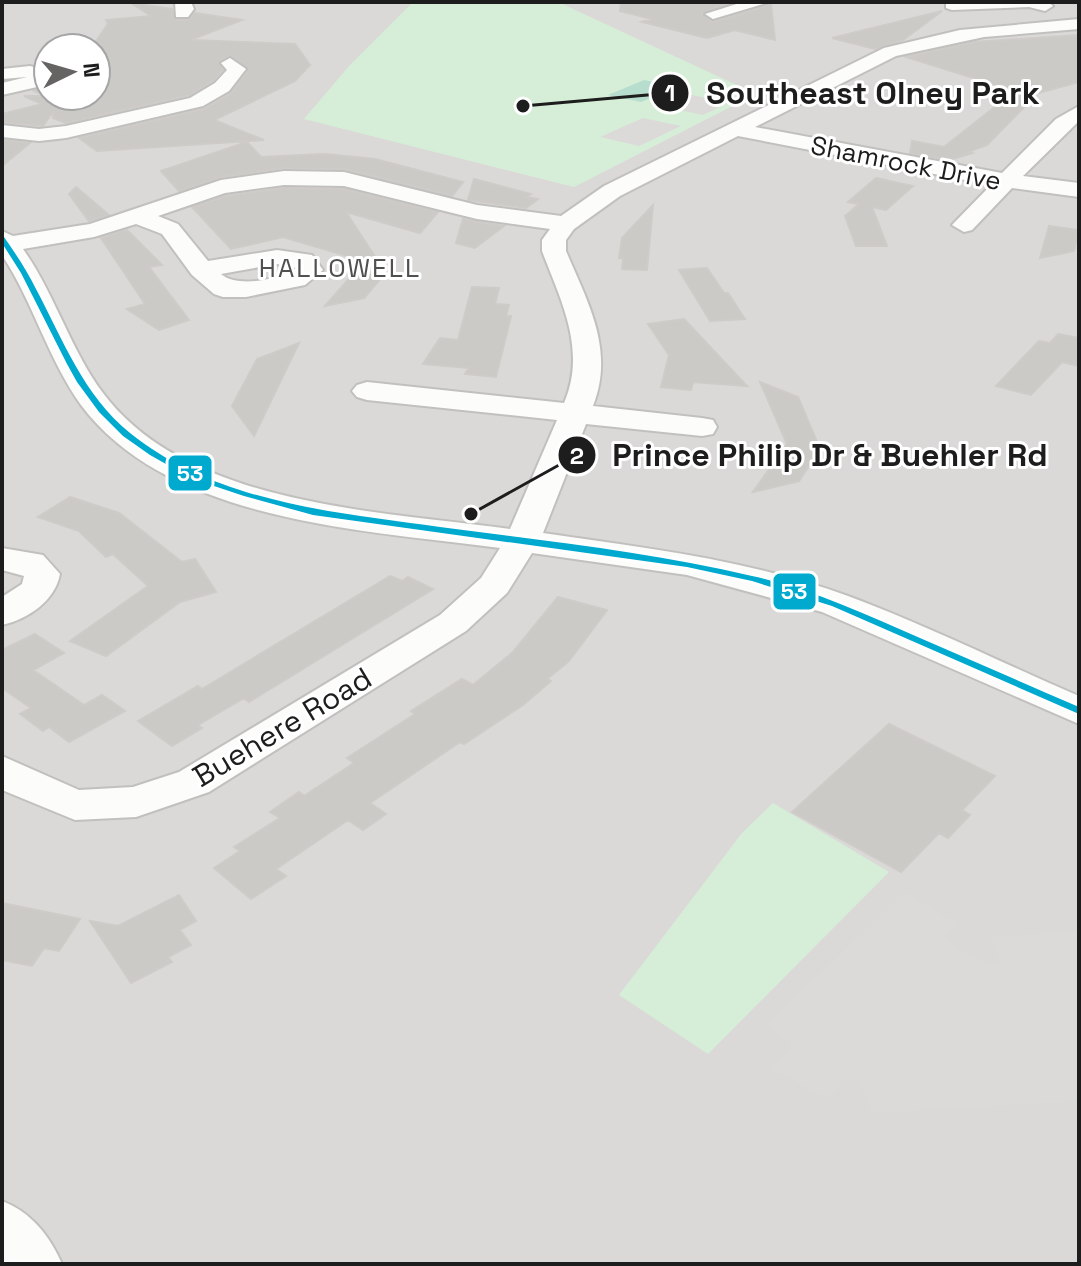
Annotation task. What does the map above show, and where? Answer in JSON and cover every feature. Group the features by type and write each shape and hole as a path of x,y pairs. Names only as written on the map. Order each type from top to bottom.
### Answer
{"street":[{"path":"713,14 762,2"},
{"path":"951,3 1029,2 1062,21 1079,42"},
{"path":"951,3 1000,29"},
{"path":"1062,21 942,37 890,52 612,191 565,224 507,218 370,184 313,177 221,187 94,230 4,243 93,400 140,447 206,480 268,502 324,514 687,564 768,583 835,604 1079,711"},
{"path":"2,131 39,135 66,132 196,102 222,87 237,69 230,63"},
{"path":"2,74 30,71 43,75 30,83 2,89"},
{"path":"964,225 1003,182 1079,112"},
{"name":"Shamrock Drive","path":"734,129 1003,182 1079,190"},
{"path":"137,216 170,229 201,270"},
{"name":"Buehere Road","path":"2,770 27,786 75,805 136,802 194,782 453,623 494,585 522,542 586,386 589,357 584,327 554,251 554,240 565,224"},
{"path":"367,391 702,427"},
{"path":"2,559 30,563 42,574 39,589 2,614"},
{"path":"2,1228 32,1264"}],"shaded area":[{"path":"2,2 1079,2 1079,1264 2,1264"},
{"path":"692,95 729,103 703,115 665,107"},
{"path":"643,118 681,126 639,146 600,137"},
{"path":"904,892 956,923 947,937 955,947 988,963 1001,962 991,937 1079,932 1079,1101 872,1113 859,1078 844,1080 827,1099 771,1068 793,1045 768,1025"}],"green space":[{"path":"413,2 558,2 756,94 574,187 304,119 350,65"},
{"path":"644,80 677,87 641,102 608,95"},
{"path":"773,803 889,872 708,1054 619,995 742,833"}],"building":[{"path":"621,2 733,2 702,13 714,22 771,5 775,40 735,30 707,38 642,22 652,19 620,11"},
{"path":"131,3 172,9 176,20 188,20 195,13 242,20 190,40 295,44 310,65 295,81 214,120 264,140 97,151 79,138 204,109 230,94 248,71 232,56 220,60 223,70 213,81 189,95 66,123 53,118 53,112 112,112 112,32 102,32 108,24 106,20 151,16"},
{"path":"942,11 903,40 875,49 832,38"},
{"path":"1079,35 1079,82 1038,93 987,145 968,152 972,153 950,160 910,153 912,141 944,147 1015,91 906,57 974,42"},
{"path":"32,106 32,112 53,112 43,126 2,122 2,114"},
{"path":"2,140 30,143 2,166"},
{"path":"247,142 261,157 324,154 375,159 463,182 452,196 345,169 284,168 221,177 179,191 161,171"},
{"path":"876,178 913,186 886,210 872,207 887,246 856,246 845,216 859,204 848,202"},
{"path":"474,179 531,194 526,197 538,199 526,208 468,200"},
{"path":"76,187 109,215 89,221 69,194"},
{"path":"284,188 344,189 438,212 420,233 346,212 381,266 283,237 231,249 192,207 226,196"},
{"path":"653,205 647,270 622,269 623,258 619,258 622,238"},
{"path":"463,219 504,226 475,248 456,243"},
{"path":"1049,226 1079,230 1074,251 1040,258"},
{"path":"127,230 162,265 149,267 189,320 159,330 127,309 145,304 101,238"},
{"path":"707,268 745,319 710,321 679,270"},
{"path":"354,273 383,276 364,298 325,306"},
{"path":"472,287 499,288 495,304 509,305 506,316 511,316 496,377 465,374 469,368 423,364 440,338 458,340"},
{"path":"684,319 747,386 693,382 691,390 661,387 669,355 648,324"},
{"path":"1058,334 1079,338 1079,366 1062,362 1031,395 996,386 1039,341 1050,343"},
{"path":"299,343 254,436 232,406 257,359"},
{"path":"760,382 798,397 820,449 799,481 753,492 787,444"},
{"path":"70,497 119,513 182,562 195,559 216,592 180,602 106,656 70,641 148,586 113,554 106,557 79,531 38,517"},
{"path":"390,576 402,581 408,577 433,589 249,702 244,698 198,725 202,728 172,746 138,721 198,686 202,689"},
{"path":"558,597 607,610 569,661 523,705 464,744 460,742 370,803 386,814 363,830 348,820 276,869 286,876 251,899 214,868 240,851 234,847 280,818 270,812 299,792 304,796 354,763 347,758 415,714 411,711 462,679 473,685 513,652"},
{"path":"35,634 64,653 33,670 84,705 102,695 125,711 69,742 49,727 43,731 20,714 31,708 2,688 2,650"},
{"path":"889,724 995,776 962,810 970,815 948,838 939,833 901,872 792,812"},
{"path":"179,895 196,921 180,930 191,945 168,957 172,962 131,983 90,921 118,926"},
{"path":"2,903 80,919 59,951 44,948 32,966 2,960"}],"transit line":[{"name":"53","path":"2,238 24,273 81,382 102,410 126,434 153,454 183,470 247,494 313,512 687,564 754,579 835,604 1079,711"}],"place":[{"name":"Southeast Olney Park","path":"523,106"},
{"name":"Prince Philip Dr & Buehler Rd","path":"471,514"}],"district":[{"name":"HALLOWELL","path":"340,268"}]}
